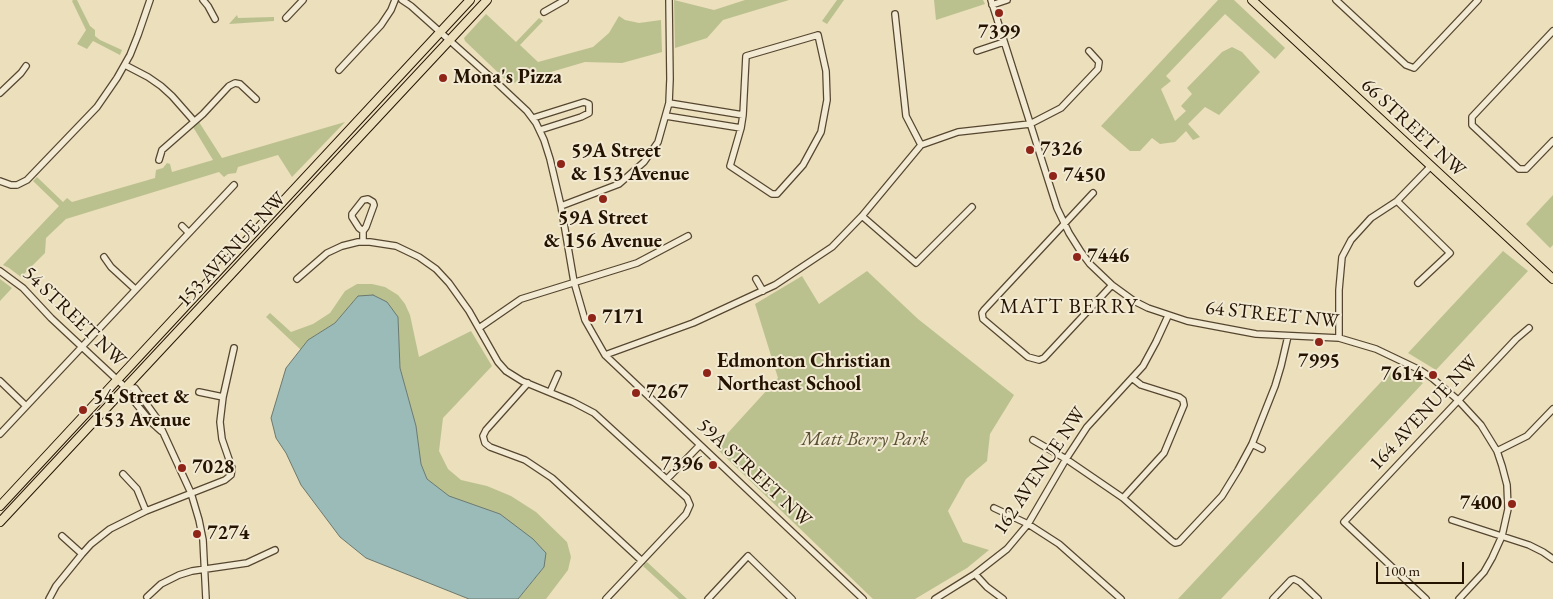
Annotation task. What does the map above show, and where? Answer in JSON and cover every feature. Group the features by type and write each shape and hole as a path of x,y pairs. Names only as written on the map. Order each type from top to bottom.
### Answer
{"main road":[{"name":"153 AVENUE NW","path":"0,506 470,0"},
{"name":"153 AVENUE NW","path":"0,522 487,0"},
{"name":"66 STREET NW","path":"1252,0 1553,279"}],"street":[{"path":"0,181 17,185 31,177 97,107 110,91 125,65 150,0"},
{"path":"203,0 215,20"},
{"path":"286,18 303,0"},
{"path":"339,70 381,25 395,0"},
{"name":"59A STREET NW","path":"402,0 450,40 527,111 540,130 550,159 561,206 574,282 585,320 606,355 863,599"},
{"path":"544,12 565,0"},
{"path":"561,206 619,184 644,162 658,142 669,103 669,0"},
{"name":"64 STREET NW","path":"1008,0 992,2 1057,208 1074,242 1085,258 1112,285 1134,301 1168,316 1186,321 1235,331 1340,338 1376,349 1420,370 1458,400 1481,425 1497,450 1507,485 1508,509 1502,536 1492,558 1484,572 1460,599"},
{"path":"1336,0 1406,65 1414,68 1478,0"},
{"path":"895,14 906,116 922,145"},
{"path":"1553,30 1472,117 1472,125 1519,169 1526,169 1553,141"},
{"path":"818,35 826,71 827,100 821,132 804,165 777,194 772,194 730,166 741,128 746,56 818,35"},
{"path":"977,51 1004,42"},
{"path":"606,355 693,323 775,285 832,247 862,216 922,145 958,132 1030,124 1060,108 1098,69 1099,62 1089,51"},
{"path":"125,65 161,86 177,101 194,122"},
{"path":"0,93 26,66"},
{"path":"159,160 162,150 194,122 232,84 242,86 256,99"},
{"path":"533,118 584,102 589,104 589,112 581,118 540,130"},
{"path":"669,103 743,115"},
{"path":"666,116 741,128"},
{"path":"1340,338 1339,290 1342,257 1351,240 1371,218 1397,201 1431,166"},
{"path":"0,434 234,185"},
{"path":"1093,193 984,310 982,313 983,319 1028,356 1039,360 1044,358 1112,285"},
{"path":"363,231 359,228 352,214 355,208 365,199 371,200 374,206 363,231 363,241"},
{"path":"1397,201 1450,253 1418,283"},
{"path":"862,216 916,263 972,207"},
{"path":"182,226 189,233"},
{"path":"479,328 521,299 637,263 688,236"},
{"path":"297,279 327,253 342,246 363,241 396,246 412,253 430,265 449,283 479,328 502,368 528,383 583,406 594,413 687,498 690,505 686,514 606,599"},
{"path":"104,257 111,267 135,290"},
{"name":"54 STREET NW","path":"0,271 23,288 51,318 126,388 135,388 156,417 191,493 201,530 206,599"},
{"path":"756,279 763,291"},
{"name":"162 AVENUE NW","path":"935,599 975,574 1007,549 1028,524 1087,427 1132,378 1150,355 1168,316"},
{"name":"164 AVENUE NW","path":"1426,599 1344,522 1516,339 1529,328"},
{"path":"1032,440 1066,459 1123,498 1168,539 1176,542 1183,539 1222,496 1238,470 1252,444 1275,386 1288,336"},
{"path":"49,599 56,586 82,554 110,528 146,511 225,480 231,475 232,465 223,444 220,416 234,348"},
{"path":"550,392 558,374"},
{"path":"1123,498 1164,452 1184,409 1183,400 1175,395 1142,386 1132,378"},
{"path":"0,381 26,406"},
{"path":"528,383 486,430 483,439 490,447 525,460 552,478 642,560"},
{"path":"200,392 223,397"},
{"path":"1497,450 1527,436 1553,409"},
{"path":"1252,444 1262,449"},
{"path":"668,480 700,445"},
{"path":"123,474 137,488 146,511"},
{"path":"994,508 1028,524 1059,544 1121,599"},
{"path":"1452,520 1529,545 1544,552 1553,559"},
{"path":"62,536 82,554"},
{"path":"147,597 161,584 172,578 192,571 247,563 276,550"},
{"path":"708,599 748,556 792,599"},
{"path":"975,574 987,587 1003,599"},
{"path":"1273,599 1294,579 1300,582 1318,599"}],"green space":[{"path":"73,0 77,0 90,26 95,30 95,36 122,50 120,55 93,41 87,49 77,44 86,30"},
{"path":"674,0 714,10 745,0 789,0 723,20 707,38 675,48"},
{"path":"837,0 844,0 827,24 822,21"},
{"path":"934,0 983,0 985,4 936,20"},
{"path":"1218,0 1234,0 1285,48 1275,59 1225,14 1166,76 1171,81 1161,89 1175,121 1186,111 1181,106 1192,94 1187,88 1222,52 1232,47 1242,52 1260,72 1219,115 1205,107 1188,124 1200,137 1193,140 1186,131 1175,142 1160,144 1152,138 1140,151 1130,151 1101,126"},
{"path":"486,14 516,42 539,18 543,21 520,45 538,62 593,47 609,33 619,16 625,20 639,23 661,20 662,52 622,63 585,62 510,84 465,41 464,38"},
{"path":"237,15 238,18 274,17 274,21 229,24"},
{"path":"199,122 222,158 345,122 292,177 278,155 238,167 236,173 228,174 224,177 219,172 66,219 46,238 45,253 21,277 3,265 59,206 33,181 37,177 63,202 67,198 72,202 155,178 156,170 163,168 167,163 170,164 172,172 213,160 193,127"},
{"path":"1553,195 1553,245 1550,248 1526,224"},
{"path":"1503,251 1528,271 1436,370 1408,353"},
{"name":"Matt Berry Park","path":"867,271 918,319 1014,395 990,434 987,461 966,479 948,511 963,542 989,550 967,568 915,599 873,599 715,447 778,378 755,304 802,276 819,304"},
{"path":"0,279 12,288 0,301"},
{"path":"357,284 372,284 385,287 398,295 410,315 419,357 471,331 492,366 443,418 439,451 448,469 461,480 487,486 511,496 536,512 567,542 571,557 568,570 546,599 518,599 544,567 500,514 448,496 427,479 421,464 416,426 400,368 398,317 358,296 335,323 308,340 301,350 266,317 270,313 291,332 313,324 330,313 345,291"},
{"path":"1394,368 1423,383 1221,599 1178,599"},
{"path":"647,562 687,599 679,599 643,566"}],"water":[{"path":"373,295 387,302 398,317 400,368 416,426 421,464 427,479 449,496 500,514 533,539 546,553 544,567 518,599 469,599 366,558 340,537 301,485 286,453 276,438 271,418 286,368 308,340 335,323 358,296"}],"place":[{"name":"7399","path":"999,13"},
{"name":"Mona's Pizza","path":"443,78"},
{"name":"7326","path":"1030,150"},
{"name":"59A Street & 153 Avenue","path":"561,164"},
{"name":"7450","path":"1053,176"},
{"name":"59A Street & 156 Avenue","path":"603,199"},
{"name":"7446","path":"1077,257"},
{"name":"7171","path":"592,318"},
{"name":"7995","path":"1319,342"},
{"name":"Edmonton Christian Northeast School","path":"707,373"},
{"name":"7614","path":"1433,375"},
{"name":"7267","path":"636,393"},
{"name":"54 Street & 153 Avenue","path":"83,410"},
{"name":"7396","path":"713,465"},
{"name":"7028","path":"182,468"},
{"name":"7400","path":"1512,504"},
{"name":"7274","path":"197,534"}],"district":[{"name":"MATT BERRY","path":"1069,307"}]}
